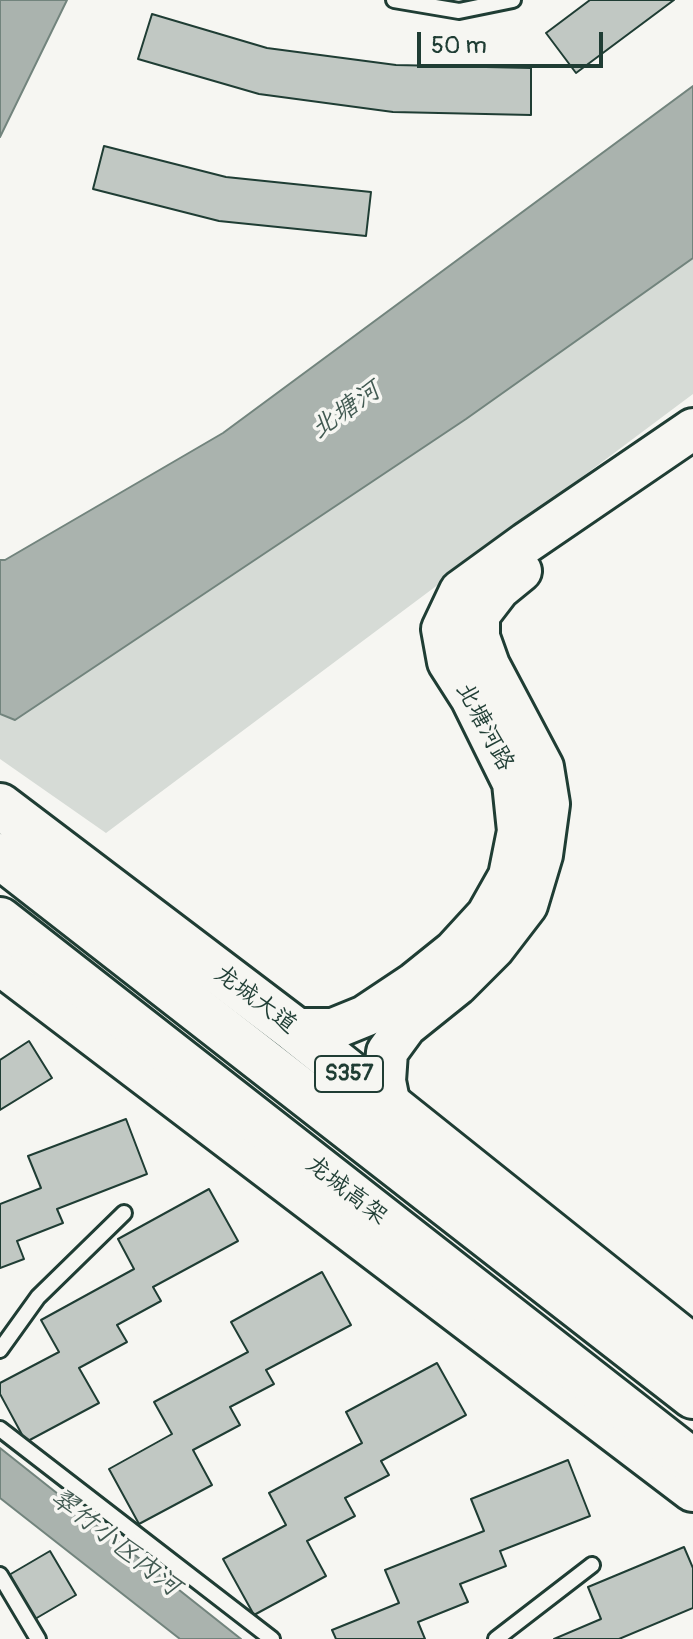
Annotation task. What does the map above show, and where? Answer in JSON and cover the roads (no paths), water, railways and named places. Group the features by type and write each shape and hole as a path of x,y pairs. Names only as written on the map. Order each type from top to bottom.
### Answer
{"main road":[{"name":"北塘河路","path":"294,1029 333,1029 365,1016 413,984 454,951 487,915 509,876 518,831 513,783 471,698 448,662 442,629 460,591 693,429"},
{"name":"北塘河路","path":"390,1106 385,1081 387,1052 406,1026 457,985 494,948 527,905 542,855 549,804 543,767 489,665 479,637 479,615 499,589 537,558 693,452"},
{"name":"龙城大道","path":"0,806 294,1029 693,1348"},
{"path":"0,856 693,1396"},
{"name":"龙城高架","path":"0,920 693,1462"},
{"path":"0,962 693,1489"}],"lane":[{"path":"394,0 459,11 513,0"},
{"path":"0,1350 38,1297 124,1213"},
{"path":"0,1429 269,1638"},
{"path":"496,1639 592,1565"},
{"path":"0,1575 38,1639"}],"water":[{"path":"0,0 67,0 0,137"},
{"name":"北塘河","path":"693,86 693,258 466,419 15,720 0,714 0,560 5,560 223,433"},
{"name":"翠竹小区内河","path":"0,1448 241,1639 180,1639 0,1498"}]}
